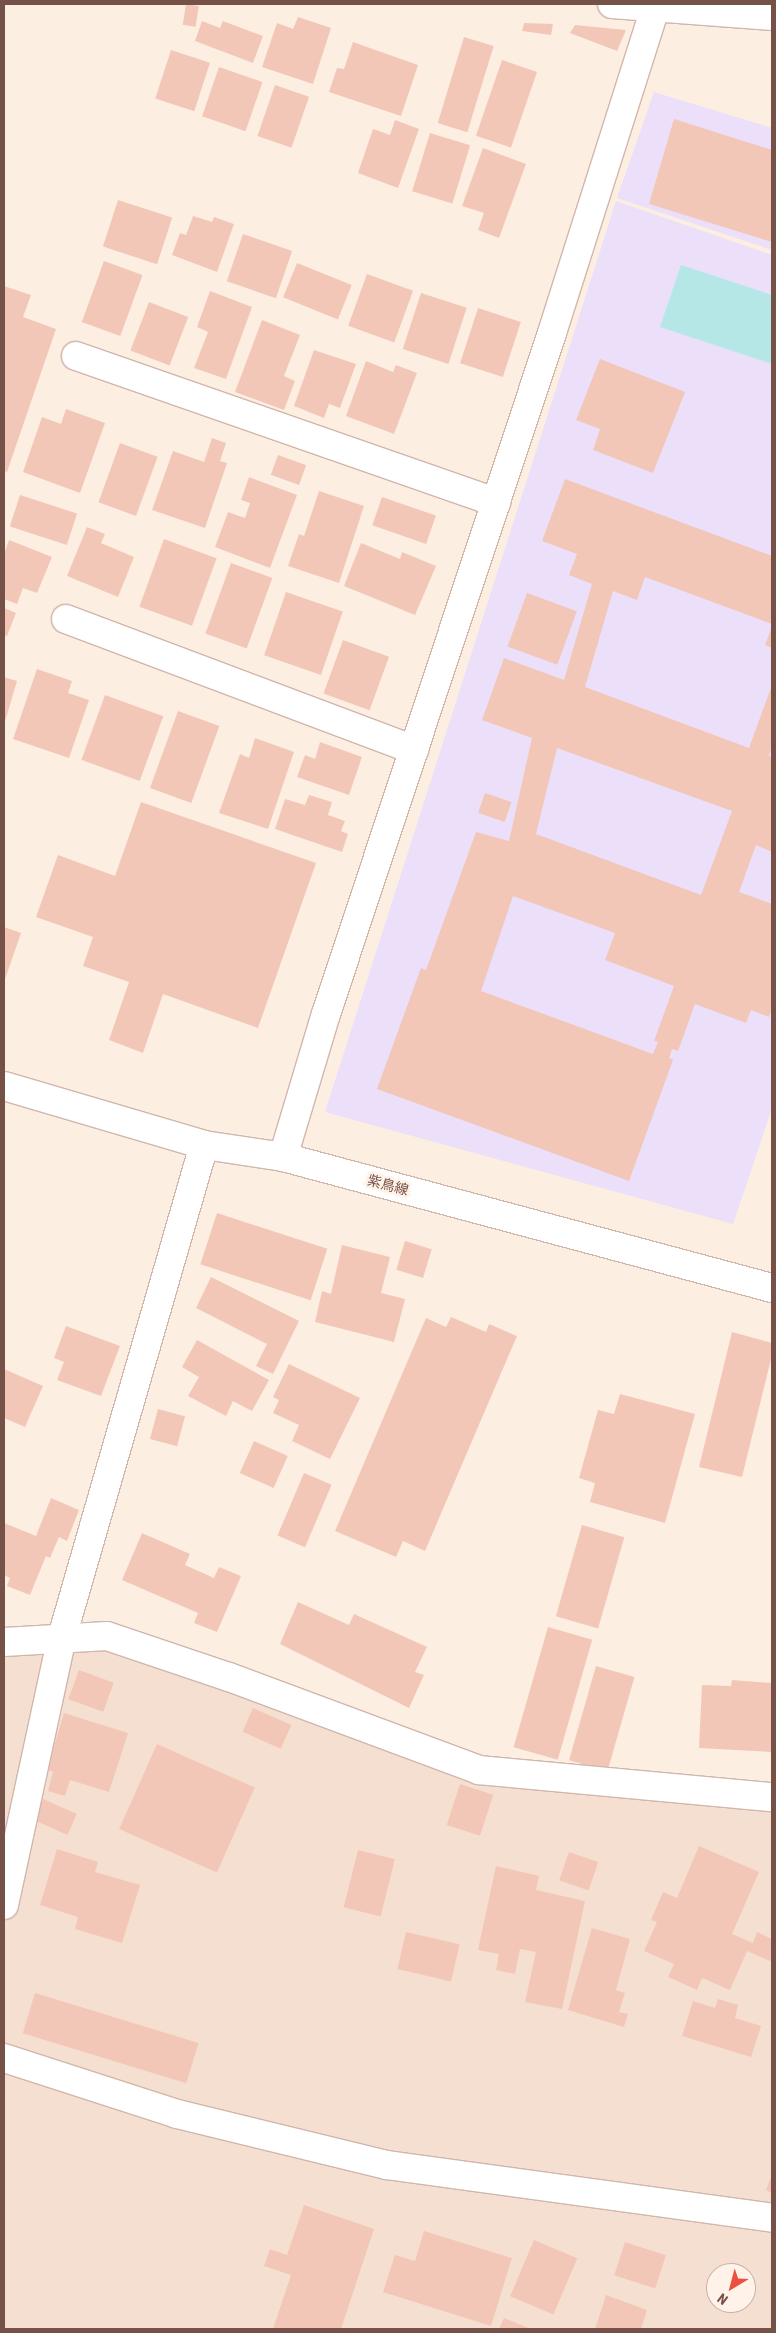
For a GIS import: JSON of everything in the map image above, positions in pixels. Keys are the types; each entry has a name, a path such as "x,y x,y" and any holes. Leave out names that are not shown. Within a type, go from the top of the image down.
{"street":[{"path":"612,4 772,16"},
{"path":"283,1157 326,1014 496,502 656,6"},
{"path":"76,356 496,502"},
{"path":"66,619 414,750"},
{"name":"紫鳥線","path":"4,1086 204,1144 283,1157 772,1288"},
{"path":"4,1905 62,1637 204,1144"},
{"path":"4,1642 62,1637 107,1636 229,1677 479,1770 772,1797"},
{"path":"4,2058 177,2114 387,2165 772,2218"}],"shaded area":[{"path":"654,92 772,128 772,250 617,198"},
{"path":"616,201 772,255 772,1108 733,1224 325,1112"},
{"path":"109,1650 324,1723 483,1784 772,1810 772,2329 4,2329 4,1653"}],"water":[{"path":"681,265 772,295 772,364 660,327"}],"building":[{"path":"186,4 199,6 196,27 183,25"},
{"path":"298,17 331,28 313,84 262,67 277,23 293,29"},
{"path":"202,21 220,28 223,21 263,36 253,63 195,41"},
{"path":"524,23 553,24 551,35 522,31"},
{"path":"575,25 626,30 617,51 570,33"},
{"path":"464,37 494,46 467,132 438,123"},
{"path":"353,42 418,65 401,116 329,92 337,68 344,69"},
{"path":"171,50 210,63 194,111 155,99"},
{"path":"502,60 537,72 511,148 476,136"},
{"path":"219,67 262,82 246,131 202,116"},
{"path":"275,85 309,97 291,148 257,136"},
{"path":"674,119 772,150 772,242 649,204"},
{"path":"395,120 419,129 398,188 358,173 373,129 390,135"},
{"path":"430,133 470,145 452,204 412,191"},
{"path":"483,148 526,164 499,238 478,230 484,213 462,206"},
{"path":"118,200 172,218 157,264 103,247"},
{"path":"193,216 212,222 214,217 234,224 217,272 172,255 180,233 186,235"},
{"path":"243,234 292,251 276,298 227,281"},
{"path":"104,261 143,275 120,336 82,322"},
{"path":"297,263 352,285 338,319 283,297"},
{"path":"367,274 413,291 394,342 348,326"},
{"path":"4,286 31,295 23,317 56,329 7,472 4,471"},
{"path":"210,291 252,307 226,379 194,368 208,332 197,327"},
{"path":"421,293 467,308 448,364 403,349"},
{"path":"149,302 188,317 170,366 130,351"},
{"path":"478,308 521,322 503,377 460,363"},
{"path":"262,320 300,335 284,376 295,381 284,410 235,392"},
{"path":"314,350 356,364 340,408 329,404 324,418 294,406"},
{"path":"600,359 685,392 653,473 593,450 600,429 576,420"},
{"path":"366,361 393,372 396,365 417,373 394,434 346,416"},
{"path":"66,409 105,423 80,493 23,472 42,417 61,424"},
{"path":"212,438 226,443 220,461 227,463 205,528 152,510 173,451 204,462"},
{"path":"120,443 158,457 136,516 98,502"},
{"path":"278,455 306,465 299,485 271,475"},
{"path":"249,477 297,495 270,568 215,547 228,512 245,518 250,503 241,500"},
{"path":"565,479 772,556 772,624 645,577 637,600 613,591 585,687 749,748 772,685 772,746 769,756 772,757 772,852 756,845 739,892 772,904 772,1009 769,1017 751,1010 746,1023 695,1004 678,1051 672,1049 669,1058 673,1060 629,1181 377,1089 421,968 426,970 476,832 509,841 532,738 482,720 504,658 564,680 592,584 569,575 577,554 542,541","holes":["557,748 732,811 701,895 536,834","513,896 615,933 605,960 674,986 654,1041 658,1042 653,1054 481,991"]},
{"path":"319,491 364,506 339,583 288,566 299,534 304,536"},
{"path":"20,495 77,514 67,545 10,526"},
{"path":"382,497 436,516 426,544 372,525"},
{"path":"87,527 105,534 101,543 134,557 118,597 67,576"},
{"path":"164,539 217,558 192,626 139,607"},
{"path":"9,540 52,557 37,593 23,588 17,604 4,599 4,554"},
{"path":"361,543 400,559 402,552 436,566 415,615 344,586"},
{"path":"231,563 272,578 247,649 205,633"},
{"path":"286,592 343,612 321,675 264,655"},
{"path":"527,593 577,611 557,665 508,647"},
{"path":"4,608 16,613 7,636 4,635"},
{"path":"772,627 772,648 765,645"},
{"path":"343,640 389,657 370,710 324,694"},
{"path":"37,669 72,681 68,693 89,700 69,758 13,739"},
{"path":"4,677 17,681 4,725"},
{"path":"105,695 163,716 140,781 81,760"},
{"path":"178,711 219,726 191,803 150,788"},
{"path":"255,738 294,752 268,829 219,813 240,754 249,758"},
{"path":"320,742 362,757 349,795 297,777 305,755 315,759"},
{"path":"485,793 511,802 505,822 478,813"},
{"path":"309,795 332,802 328,815 345,821 341,831 348,834 342,852 275,829 285,799 305,805"},
{"path":"141,802 316,863 258,1028 163,994 143,1053 109,1040 129,982 83,966 93,937 36,917 58,855 115,876"},
{"path":"4,927 21,933 4,982"},
{"path":"217,1213 327,1249 311,1300 200,1264"},
{"path":"405,1241 432,1249 423,1278 396,1270"},
{"path":"342,1245 390,1257 381,1293 405,1299 394,1342 315,1322 322,1291 331,1294"},
{"path":"211,1277 299,1321 273,1374 256,1366 267,1344 196,1308"},
{"path":"451,1317 486,1332 489,1324 517,1336 425,1551 403,1541 396,1557 335,1531 426,1318 446,1327"},
{"path":"66,1326 120,1346 101,1396 57,1380 64,1362 54,1358"},
{"path":"732,1332 772,1343 772,1355 742,1477 699,1467"},
{"path":"197,1340 269,1380 252,1411 233,1401 226,1416 188,1396 199,1377 182,1367"},
{"path":"289,1364 360,1398 330,1459 292,1441 299,1425 273,1413 279,1400 273,1397"},
{"path":"4,1369 43,1386 25,1427 4,1418"},
{"path":"620,1394 695,1414 665,1523 590,1502 595,1483 579,1478 598,1410 614,1414"},
{"path":"158,1409 185,1416 177,1446 150,1439"},
{"path":"254,1441 288,1456 274,1488 240,1473"},
{"path":"304,1473 332,1485 305,1547 277,1536"},
{"path":"51,1498 79,1510 67,1541 59,1537 50,1558 46,1556 30,1595 7,1586 10,1578 4,1575 4,1523 36,1536"},
{"path":"582,1525 624,1537 598,1628 556,1616"},
{"path":"142,1533 190,1554 185,1565 214,1578 219,1567 241,1576 217,1632 194,1623 198,1613 122,1580"},
{"path":"298,1602 349,1625 354,1614 427,1647 415,1672 424,1675 409,1708 280,1644"},
{"path":"548,1627 592,1640 558,1760 514,1747"},
{"path":"596,1666 634,1677 607,1771 569,1760"},
{"path":"79,1670 114,1683 103,1712 68,1699"},
{"path":"732,1680 772,1683 772,1752 699,1748 702,1685 731,1686"},
{"path":"253,1708 291,1725 281,1749 242,1732"},
{"path":"64,1713 128,1733 109,1792 70,1780 65,1796 48,1791 53,1772 47,1769"},
{"path":"157,1744 255,1788 217,1872 119,1829"},
{"path":"460,1784 493,1795 480,1836 447,1825"},
{"path":"43,1799 77,1814 67,1835 34,1820"},
{"path":"699,1846 759,1872 732,1934 753,1943 757,1932 772,1939 772,1962 747,1951 730,1990 702,1978 697,1990 668,1977 674,1964 644,1951 657,1922 651,1920 663,1892 677,1898"},
{"path":"57,1849 98,1862 95,1872 140,1885 122,1943 75,1929 78,1917 40,1905"},
{"path":"358,1850 395,1859 381,1916 344,1907"},
{"path":"569,1852 598,1862 589,1890 559,1880"},
{"path":"496,1866 539,1876 536,1890 585,1901 562,2009 525,2002 536,1952 520,1949 515,1974 496,1970 499,1954 478,1950"},
{"path":"592,1928 630,1939 616,1990 625,1993 619,2012 628,2014 624,2027 568,2010"},
{"path":"406,1932 460,1944 451,1981 397,1969"},
{"path":"35,1993 199,2043 186,2083 23,2033"},
{"path":"718,1999 738,2005 735,2018 761,2026 751,2057 682,2036 693,2001 715,2008"},
{"path":"772,2174 772,2193 766,2190"},
{"path":"304,2205 374,2229 341,2329 273,2329 291,2275 264,2266 270,2249 287,2255"},
{"path":"424,2231 512,2258 491,2326 383,2292 395,2255 415,2261"},
{"path":"534,2240 577,2258 553,2315 510,2296"},
{"path":"625,2242 666,2255 655,2289 614,2275"},
{"path":"606,2295 647,2310 641,2329 595,2329"},
{"path":"504,2318 531,2329 499,2329"}]}
